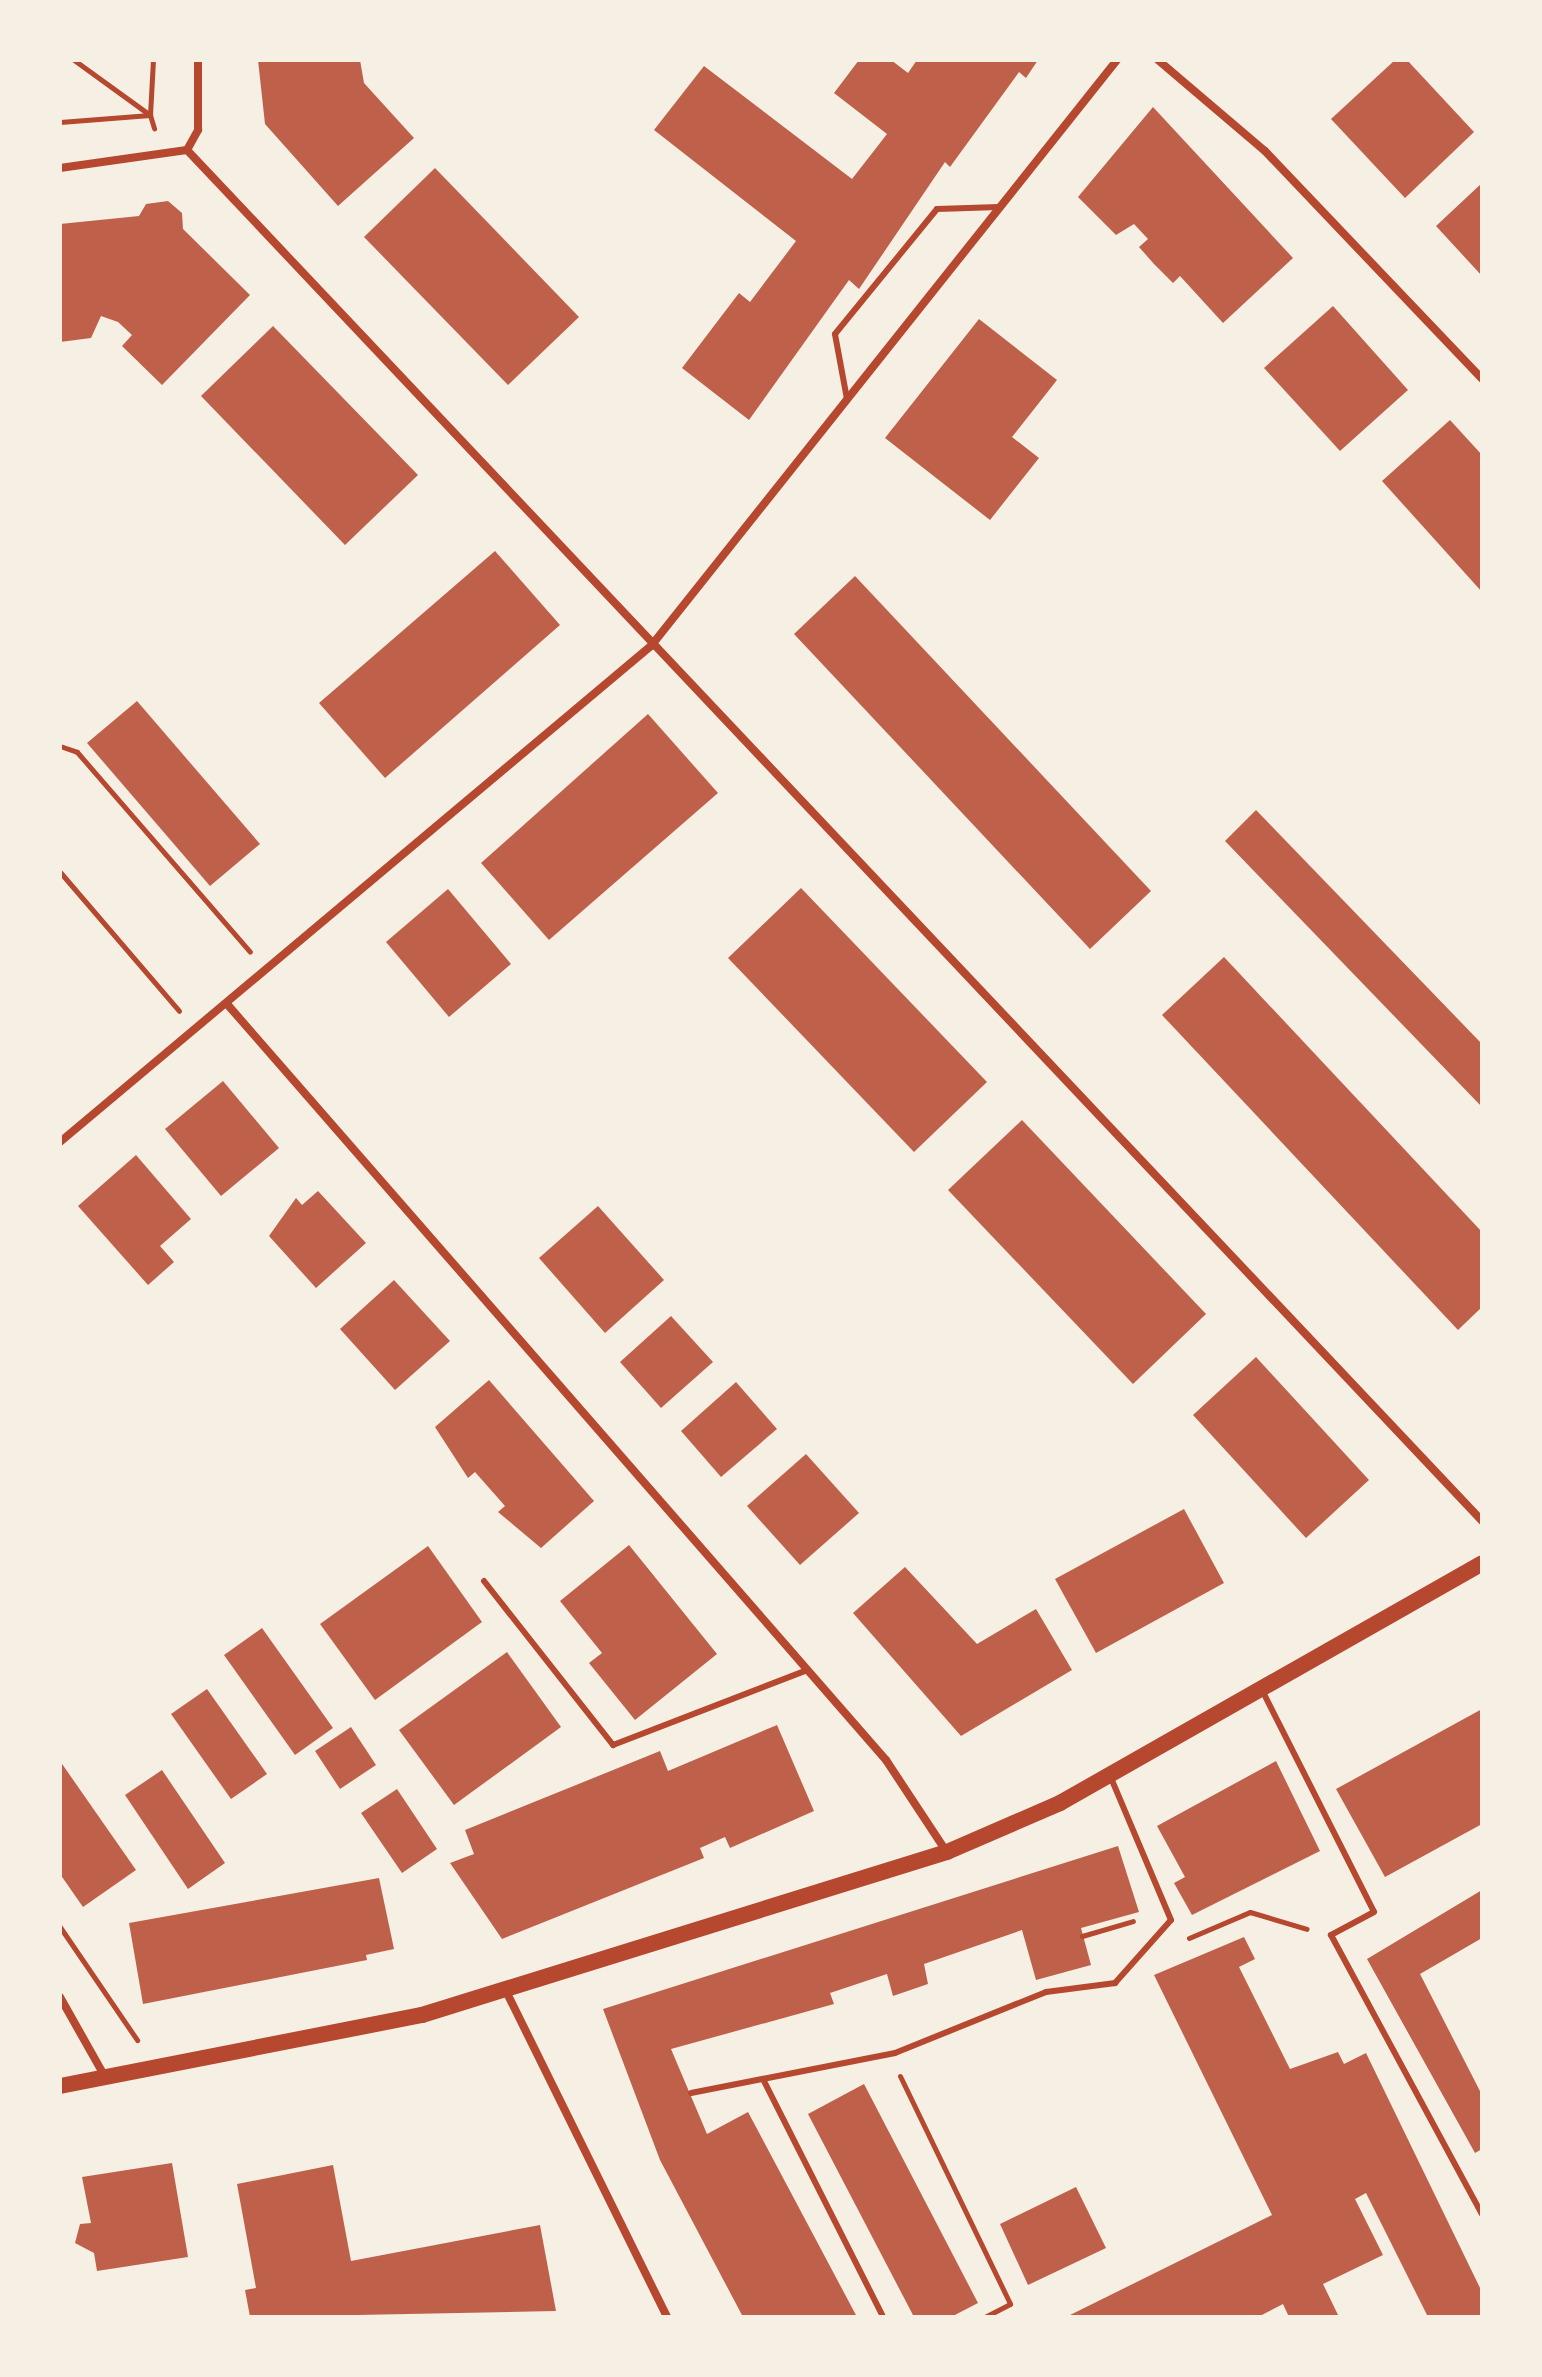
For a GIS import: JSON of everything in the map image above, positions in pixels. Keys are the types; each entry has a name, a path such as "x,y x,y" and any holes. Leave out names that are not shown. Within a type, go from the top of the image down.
{"main road":[{"path":"60,2086 158,2070 407,2019 947,1852 1109,1775 1482,1563"}],"street":[{"path":"60,168 166,158 187,150 198,130 198,60"},
{"path":"60,1142 651,646 1117,60"},
{"path":"1158,60 1265,151 1482,379"},
{"path":"187,150 651,646 1052,1058 1482,1521"},
{"path":"227,1004 886,1760 947,1852"},
{"path":"504,1989 667,2317"},
{"path":"60,1997 107,2079"}],"lane":[{"path":"847,399 835,334 937,209 999,207"},
{"path":"484,1581 613,1745 807,1670"},
{"path":"1261,1688 1374,1912 1331,1935 1482,2214"},
{"path":"691,2093 889,2054 1046,1992 1115,1983 1152,1948 1171,1920 1109,1775"},
{"path":"763,2079 883,2317"}],"path":[{"path":"74,60 150,115"},
{"path":"153,60 150,115 166,158"},
{"path":"60,122 150,115"},
{"path":"60,746 77,752 265,969"},
{"path":"60,872 194,1030"},
{"path":"1152,1948 1250,1912 1331,1935"},
{"path":"1082,1936 1133,1921"},
{"path":"60,1927 158,2070"},
{"path":"889,2054 1010,2304 984,2317"},
{"path":"997,2310 1001,2317"}],"building":[{"path":"258,60 360,60 364,83 414,138 338,206 265,124"},
{"path":"859,60 891,60 908,73 917,60 1038,60 1026,78 1019,72 950,167 945,162 859,289 849,280 749,420 682,368 739,293 750,302 796,241 654,130 704,66 852,179 887,134 834,93"},
{"path":"1395,60 1407,60 1474,132 1405,198 1331,119"},
{"path":"1153,107 1293,258 1223,323 1180,276 1173,283 1154,264 1139,247 1148,239 1134,224 1116,235 1078,197"},
{"path":"435,168 579,317 508,385 364,237"},
{"path":"1482,183 1482,276 1436,226"},
{"path":"168,201 182,213 183,229 250,295 162,385 122,346 132,335 118,322 101,316 91,338 60,342 60,224 139,216 146,204"},
{"path":"1333,306 1408,390 1340,451 1264,368"},
{"path":"979,319 1057,380 1012,437 1039,458 990,520 885,438"},
{"path":"273,326 418,475 345,545 201,396"},
{"path":"1450,420 1482,455 1482,592 1382,481"},
{"path":"495,551 560,625 385,778 319,703"},
{"path":"855,576 1151,891 1090,949 794,634"},
{"path":"137,701 260,844 210,886 87,743"},
{"path":"648,714 718,793 549,940 481,863"},
{"path":"1256,810 1482,1044 1482,1107 1225,841"},
{"path":"801,888 987,1082 914,1152 728,958"},
{"path":"448,889 511,964 449,1017 386,942"},
{"path":"1224,957 1482,1232 1482,1307 1458,1330 1162,1015"},
{"path":"223,1081 279,1148 221,1196 165,1129"},
{"path":"1022,1120 1206,1314 1133,1384 948,1190"},
{"path":"136,1155 191,1219 160,1246 174,1262 148,1285 78,1206"},
{"path":"318,1191 366,1243 316,1288 269,1236 296,1198 302,1205"},
{"path":"598,1206 664,1280 605,1333 539,1258"},
{"path":"394,1280 450,1341 395,1390 340,1329"},
{"path":"671,1316 713,1362 661,1408 620,1362"},
{"path":"1256,1357 1369,1480 1306,1538 1193,1415"},
{"path":"489,1380 594,1501 541,1548 498,1512 505,1506 475,1472 468,1478 435,1427"},
{"path":"736,1382 777,1429 721,1477 681,1431"},
{"path":"806,1454 859,1513 800,1565 747,1506"},
{"path":"1184,1509 1224,1583 1096,1653 1055,1579"},
{"path":"629,1545 717,1654 635,1720 589,1663 602,1653 560,1601"},
{"path":"428,1546 482,1622 375,1700 320,1624"},
{"path":"905,1567 977,1644 1036,1609 1072,1670 961,1736 853,1613"},
{"path":"262,1628 333,1728 295,1755 224,1655"},
{"path":"507,1652 561,1727 454,1805 399,1730"},
{"path":"207,1689 267,1774 231,1799 171,1714"},
{"path":"1482,1709 1482,1824 1385,1877 1336,1789"},
{"path":"777,1725 814,1811 730,1848 725,1837 700,1848 704,1858 502,1939 450,1863 474,1854 465,1830 660,1751 668,1771"},
{"path":"351,1727 376,1765 340,1789 315,1751"},
{"path":"60,1761 136,1870 83,1907 60,1874"},
{"path":"1276,1761 1320,1851 1192,1915 1174,1883 1185,1877 1157,1826"},
{"path":"162,1770 225,1863 188,1889 125,1795"},
{"path":"397,1789 437,1849 402,1873 361,1813"},
{"path":"1118,1846 1139,1912 1081,1928 1091,1965 1036,1980 1022,1930 924,1964 928,1984 893,1996 887,1974 830,1993 834,2004 671,2049 707,2134 748,2112 857,2317 743,2317 660,2160 603,2009"},
{"path":"379,1878 394,1949 366,1955 367,1960 143,2004 129,1923"},
{"path":"1482,1890 1482,1938 1420,1974 1482,2095 1482,2149 1475,2153 1367,1959"},
{"path":"1244,1937 1255,1959 1239,1967 1290,2069 1338,2052 1344,2064 1366,2053 1482,2292 1482,2317 1428,2317 1366,2193 1355,2199 1383,2255 1323,2284 1339,2317 1289,2317 1283,2304 1258,2317 1066,2317 1272,2215 1154,1975"},
{"path":"864,2084 978,2303 951,2317 914,2317 808,2114"},
{"path":"172,2163 188,2257 97,2271 94,2253 75,2243 80,2224 91,2223 82,2177"},
{"path":"333,2165 351,2261 540,2225 556,2311 250,2317 245,2290 256,2288 237,2184"},
{"path":"1076,2187 1106,2248 1028,2285 1000,2224"}]}
